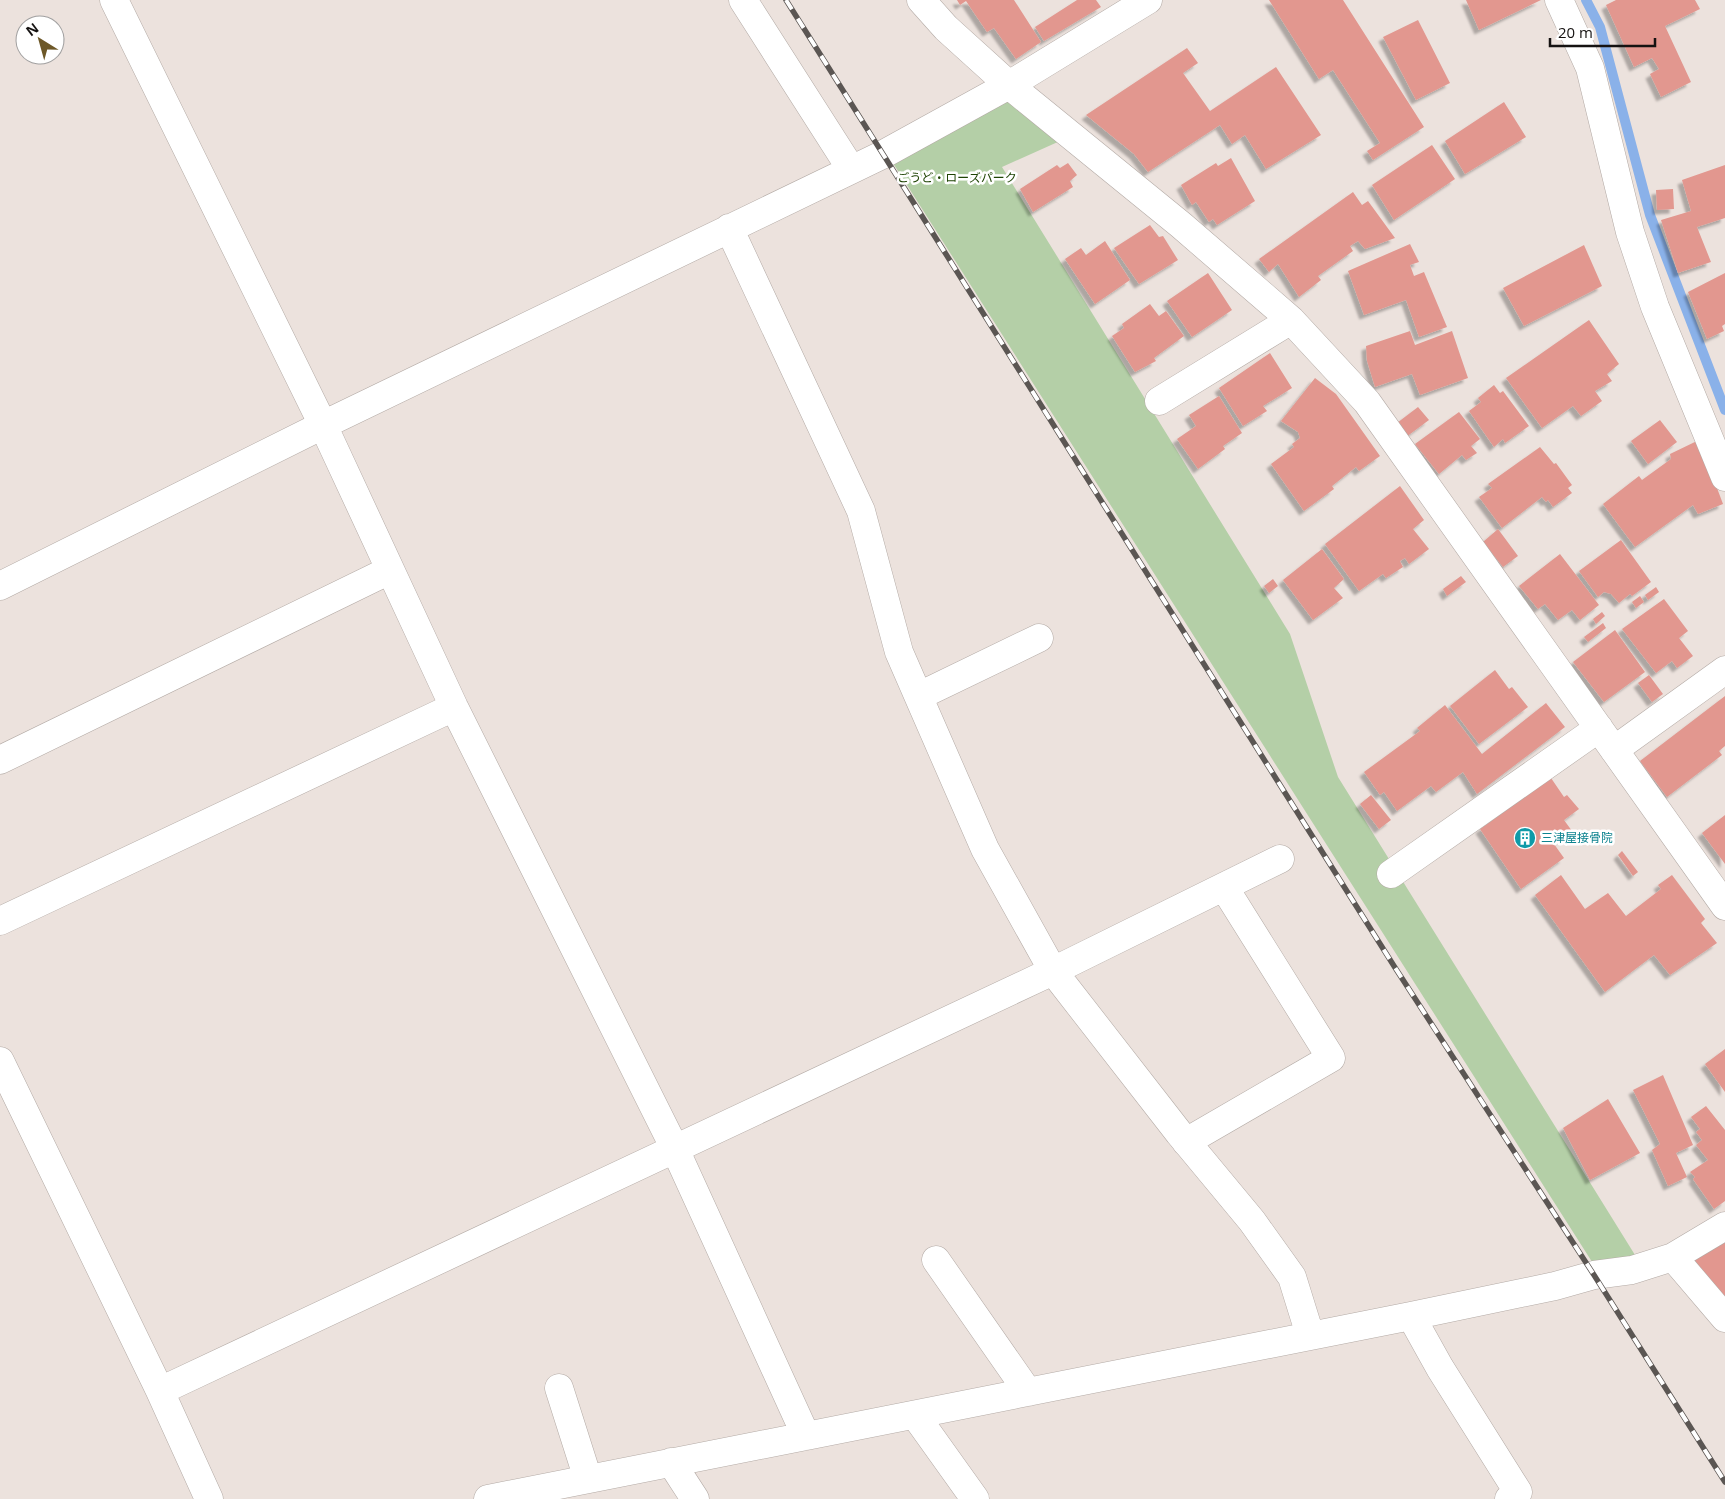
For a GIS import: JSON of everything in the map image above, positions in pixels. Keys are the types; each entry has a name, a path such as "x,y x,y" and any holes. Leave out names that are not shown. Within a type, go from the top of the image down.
{"street":[{"path":"114,0 323,425 454,707 675,1149 806,1436"},
{"path":"743,0 851,169"},
{"path":"921,0 946,28 1009,84 1181,225 1291,320 1367,402 1725,906"},
{"path":"0,586 323,425 882,155 1009,84 1148,0"},
{"path":"1560,0 1590,68 1630,232 1655,307 1725,477"},
{"path":"729,228 861,512 900,652 985,849 1053,971 1186,1142 1252,1221 1292,1277 1310,1335"},
{"path":"1159,401 1291,320"},
{"path":"0,760 390,570"},
{"path":"919,696 1039,638"},
{"path":"1391,874 1606,739 1725,670"},
{"path":"0,921 454,707"},
{"path":"160,1391 1053,971 1280,859"},
{"path":"1186,1142 1332,1058 1224,887"},
{"path":"0,1060 160,1391 209,1499"},
{"path":"488,1499 1411,1316 1555,1286 1594,1275 1632,1270 1673,1257 1725,1226"},
{"path":"1673,1257 1725,1318"},
{"path":"936,1260 1028,1392"},
{"path":"1411,1316 1440,1368 1518,1492 1509,1499"},
{"path":"559,1388 588,1479"},
{"path":"915,1415 975,1499"},
{"path":"671,1462 695,1499"}],"green space":[{"name":"ごうど・ローズパーク","path":"1013,95 1060,141 1002,167 1290,634 1338,777 1635,1255 1594,1265 891,160"}],"building":[{"path":"957,0 1014,0 1041,42 1016,59 994,28 987,32 966,1 960,5"},
{"path":"1077,0 1096,0 1101,7 1044,41 1035,27"},
{"path":"1269,0 1343,0 1424,127 1373,160 1367,151 1380,143 1333,70 1319,79"},
{"path":"1466,0 1541,0 1479,30"},
{"path":"1616,0 1695,0 1700,9 1665,26 1691,82 1661,97 1650,74 1659,69 1652,58 1634,67 1606,5"},
{"path":"1418,20 1450,83 1416,100 1383,37"},
{"path":"1187,48 1198,63 1183,73 1210,111 1276,67 1321,135 1266,169 1245,135 1232,144 1220,125 1148,172 1134,154 1086,115"},
{"path":"1504,102 1526,137 1465,174 1445,141"},
{"path":"1432,145 1455,179 1394,220 1372,185"},
{"path":"1231,158 1255,201 1217,225 1213,219 1209,222 1196,202 1192,205 1181,185 1216,163 1218,166"},
{"path":"1068,163 1077,175 1070,181 1073,187 1033,212 1020,189 1057,165 1060,168"},
{"path":"1725,165 1725,218 1697,227 1711,262 1678,273 1661,220 1691,211 1682,180"},
{"path":"1673,189 1674,209 1657,210 1656,190"},
{"path":"1353,192 1362,205 1368,201 1395,238 1365,249 1358,241 1350,246 1353,251 1318,276 1321,280 1299,297 1278,264 1269,272 1259,259"},
{"path":"1150,225 1159,237 1163,236 1178,260 1139,284 1114,248"},
{"path":"1105,241 1130,280 1095,304 1065,259 1081,248 1086,255"},
{"path":"1410,244 1419,262 1410,265 1414,276 1424,272 1447,327 1419,337 1406,300 1364,315 1348,271"},
{"path":"1584,245 1602,286 1524,326 1503,288"},
{"path":"1208,273 1232,310 1192,337 1167,301"},
{"path":"1725,273 1725,324 1722,326 1724,331 1707,339 1688,292"},
{"path":"1150,304 1159,316 1166,311 1184,336 1154,358 1156,361 1135,372 1112,336 1124,328 1122,324"},
{"path":"1589,320 1619,364 1607,374 1612,381 1595,391 1602,401 1581,416 1573,406 1542,428 1506,378"},
{"path":"1410,331 1415,345 1452,331 1468,378 1420,395 1412,374 1375,387 1367,361 1366,346"},
{"path":"1270,353 1292,388 1263,406 1267,411 1243,426 1219,388"},
{"path":"1315,378 1336,394 1380,456 1359,471 1356,467 1332,486 1334,489 1304,511 1271,464 1294,447 1292,444 1300,438 1298,432 1281,421"},
{"path":"1494,385 1500,393 1503,391 1529,426 1505,443 1503,439 1494,447 1469,411 1481,402 1478,398"},
{"path":"1219,396 1242,433 1223,446 1225,449 1198,469 1177,439 1196,426 1189,415"},
{"path":"1418,407 1429,420 1406,437 1397,423"},
{"path":"1459,412 1480,439 1471,446 1477,453 1466,460 1462,455 1439,474 1415,444"},
{"path":"1660,420 1677,442 1648,464 1631,441"},
{"path":"1699,440 1723,504 1698,514 1693,505 1635,547 1603,504 1639,476 1642,480 1671,459 1670,454"},
{"path":"1540,447 1554,464 1556,463 1572,485 1568,488 1572,493 1553,507 1548,500 1546,502 1542,497 1502,528 1479,497 1492,488 1488,484"},
{"path":"1400,486 1424,520 1413,529 1429,549 1409,564 1405,558 1400,561 1403,567 1386,578 1383,574 1359,591 1325,544"},
{"path":"1498,529 1518,556 1503,567 1483,542"},
{"path":"1621,540 1651,582 1619,603 1611,594 1604,592 1598,597 1579,571"},
{"path":"1322,549 1344,579 1334,588 1343,598 1313,620 1283,580"},
{"path":"1560,554 1599,605 1580,620 1572,610 1558,620 1545,604 1538,609 1519,586"},
{"path":"1461,576 1466,582 1447,596 1443,589"},
{"path":"1273,579 1278,586 1269,593 1264,586"},
{"path":"1656,587 1659,592 1648,600 1645,595"},
{"path":"1640,596 1644,602 1636,608 1632,602"},
{"path":"1664,599 1688,631 1679,638 1693,656 1677,668 1672,661 1656,673 1622,629"},
{"path":"1602,612 1605,616 1596,624 1593,619"},
{"path":"1603,623 1606,628 1588,642 1584,637"},
{"path":"1615,630 1645,672 1604,702 1573,662"},
{"path":"1495,670 1509,689 1512,687 1528,707 1479,744 1450,706"},
{"path":"1649,675 1663,694 1652,702 1638,683"},
{"path":"1725,696 1725,746 1719,751 1722,755 1667,797 1640,761"},
{"path":"1546,703 1565,727 1477,794 1463,772 1436,792 1431,786 1397,811 1384,792 1380,795 1364,772 1420,731 1417,728 1445,705 1482,754"},
{"name":"三津屋接骨院","path":"1551,778 1564,797 1567,795 1579,809 1564,820 1572,831 1554,844 1564,858 1521,889 1480,829"},
{"path":"1371,795 1391,820 1379,829 1360,804"},
{"path":"1725,815 1725,864 1702,833"},
{"path":"1622,851 1638,872 1633,876 1618,855"},
{"path":"1561,875 1585,909 1608,893 1626,916 1661,889 1658,885 1672,875 1705,919 1701,923 1717,943 1670,975 1654,955 1605,992 1535,895"},
{"path":"1725,1049 1725,1092 1705,1064"},
{"path":"1663,1075 1693,1145 1676,1153 1687,1177 1668,1186 1652,1150 1660,1144 1633,1090"},
{"path":"1608,1099 1640,1153 1590,1180 1563,1128"},
{"path":"1706,1106 1725,1130 1725,1201 1714,1209 1690,1172 1708,1160 1696,1145 1702,1140 1696,1132 1700,1129 1691,1117"},
{"path":"1725,1237 1725,1297 1694,1260"}],"waterway":[{"path":"1586,0 1600,27 1650,215 1725,410"}],"railway":[{"path":"786,0 1394,966 1594,1275 1725,1482"}],"place":[{"name":"三津屋接骨院","path":"1525,838"}]}
